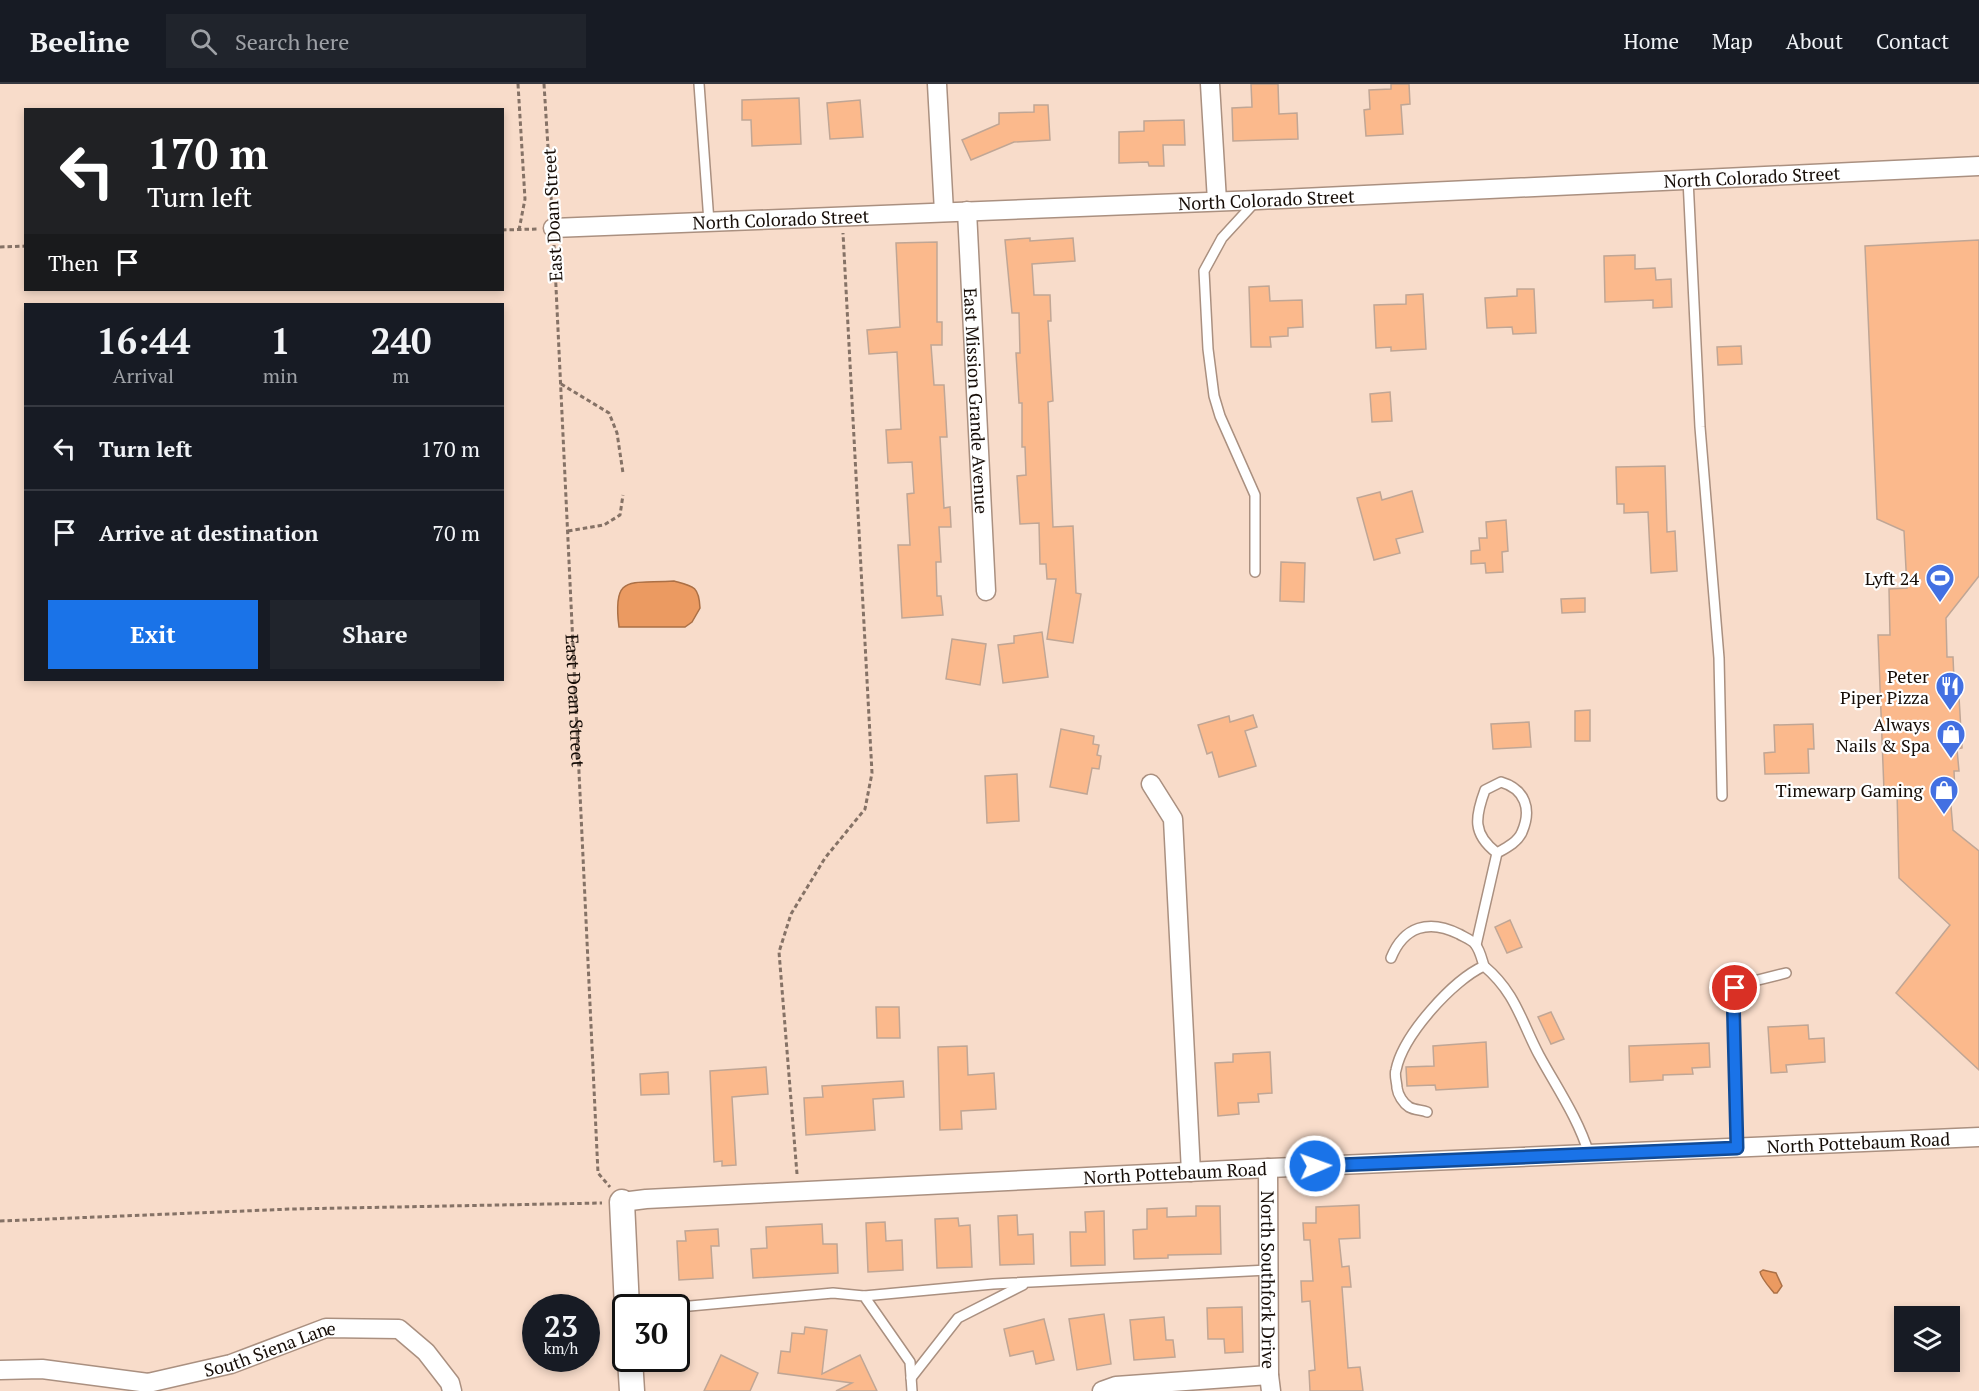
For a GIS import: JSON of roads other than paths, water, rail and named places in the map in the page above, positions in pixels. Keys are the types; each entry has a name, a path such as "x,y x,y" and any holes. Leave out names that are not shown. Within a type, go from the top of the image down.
{"street":[{"path":"937,84 944,212"},
{"path":"1210,84 1217,201"},
{"name":"North Colorado Street","path":"553,228 1258,200 1979,166"},
{"name":"East Mission Grande Avenue","path":"968,212 986,591"},
{"path":"1151,784 1173,819 1191,1172"},
{"name":"North Pottebaum Road","path":"622,1203 646,1199 1268,1168 1979,1137"},
{"name":"North Southfork Drive","path":"1268,1168 1270,1383"},
{"path":"622,1203 626,1294"},
{"name":"South Siena Lane","path":"0,1370 42,1369 148,1383 231,1364 326,1328 399,1329 426,1352 450,1383 452,1391"},
{"path":"631,1372 632,1391"},
{"path":"1102,1391 1116,1386 1270,1383"}],"lane":[{"path":"699,84 709,222"},
{"path":"1688,179 1700,427 1719,658 1722,796"},
{"path":"1255,572 1255,495 1220,416 1214,396 1208,349 1204,271 1222,238 1258,200"},
{"path":"1497,853 1484,844 1478,826 1479,807 1485,790 1501,782 1514,786 1523,796 1527,813 1522,833 1513,843 1497,853 1476,945 1484,966 1500,979 1521,1013 1538,1052 1578,1124 1589,1154"},
{"path":"1391,958 1396,945 1407,934 1421,927 1434,926 1449,929 1476,945"},
{"path":"1427,1112 1408,1107 1398,1094 1395,1072 1402,1051 1447,992 1471,972 1484,966"},
{"path":"1737,1148 1733,992 1738,985 1786,973"},
{"path":"690,1306 833,1293 864,1296 1027,1283 1268,1270"},
{"path":"911,1378 958,1318 1027,1283"},
{"path":"864,1296 910,1362 912,1391"}],"place":[{"name":"Lyft 24","path":"1940,604"},
{"name":"Peter Piper Pizza","path":"1950,712"},
{"name":"Always Nails & Spa","path":"1951,760"},
{"name":"Timewarp Gaming","path":"1944,816"}]}
